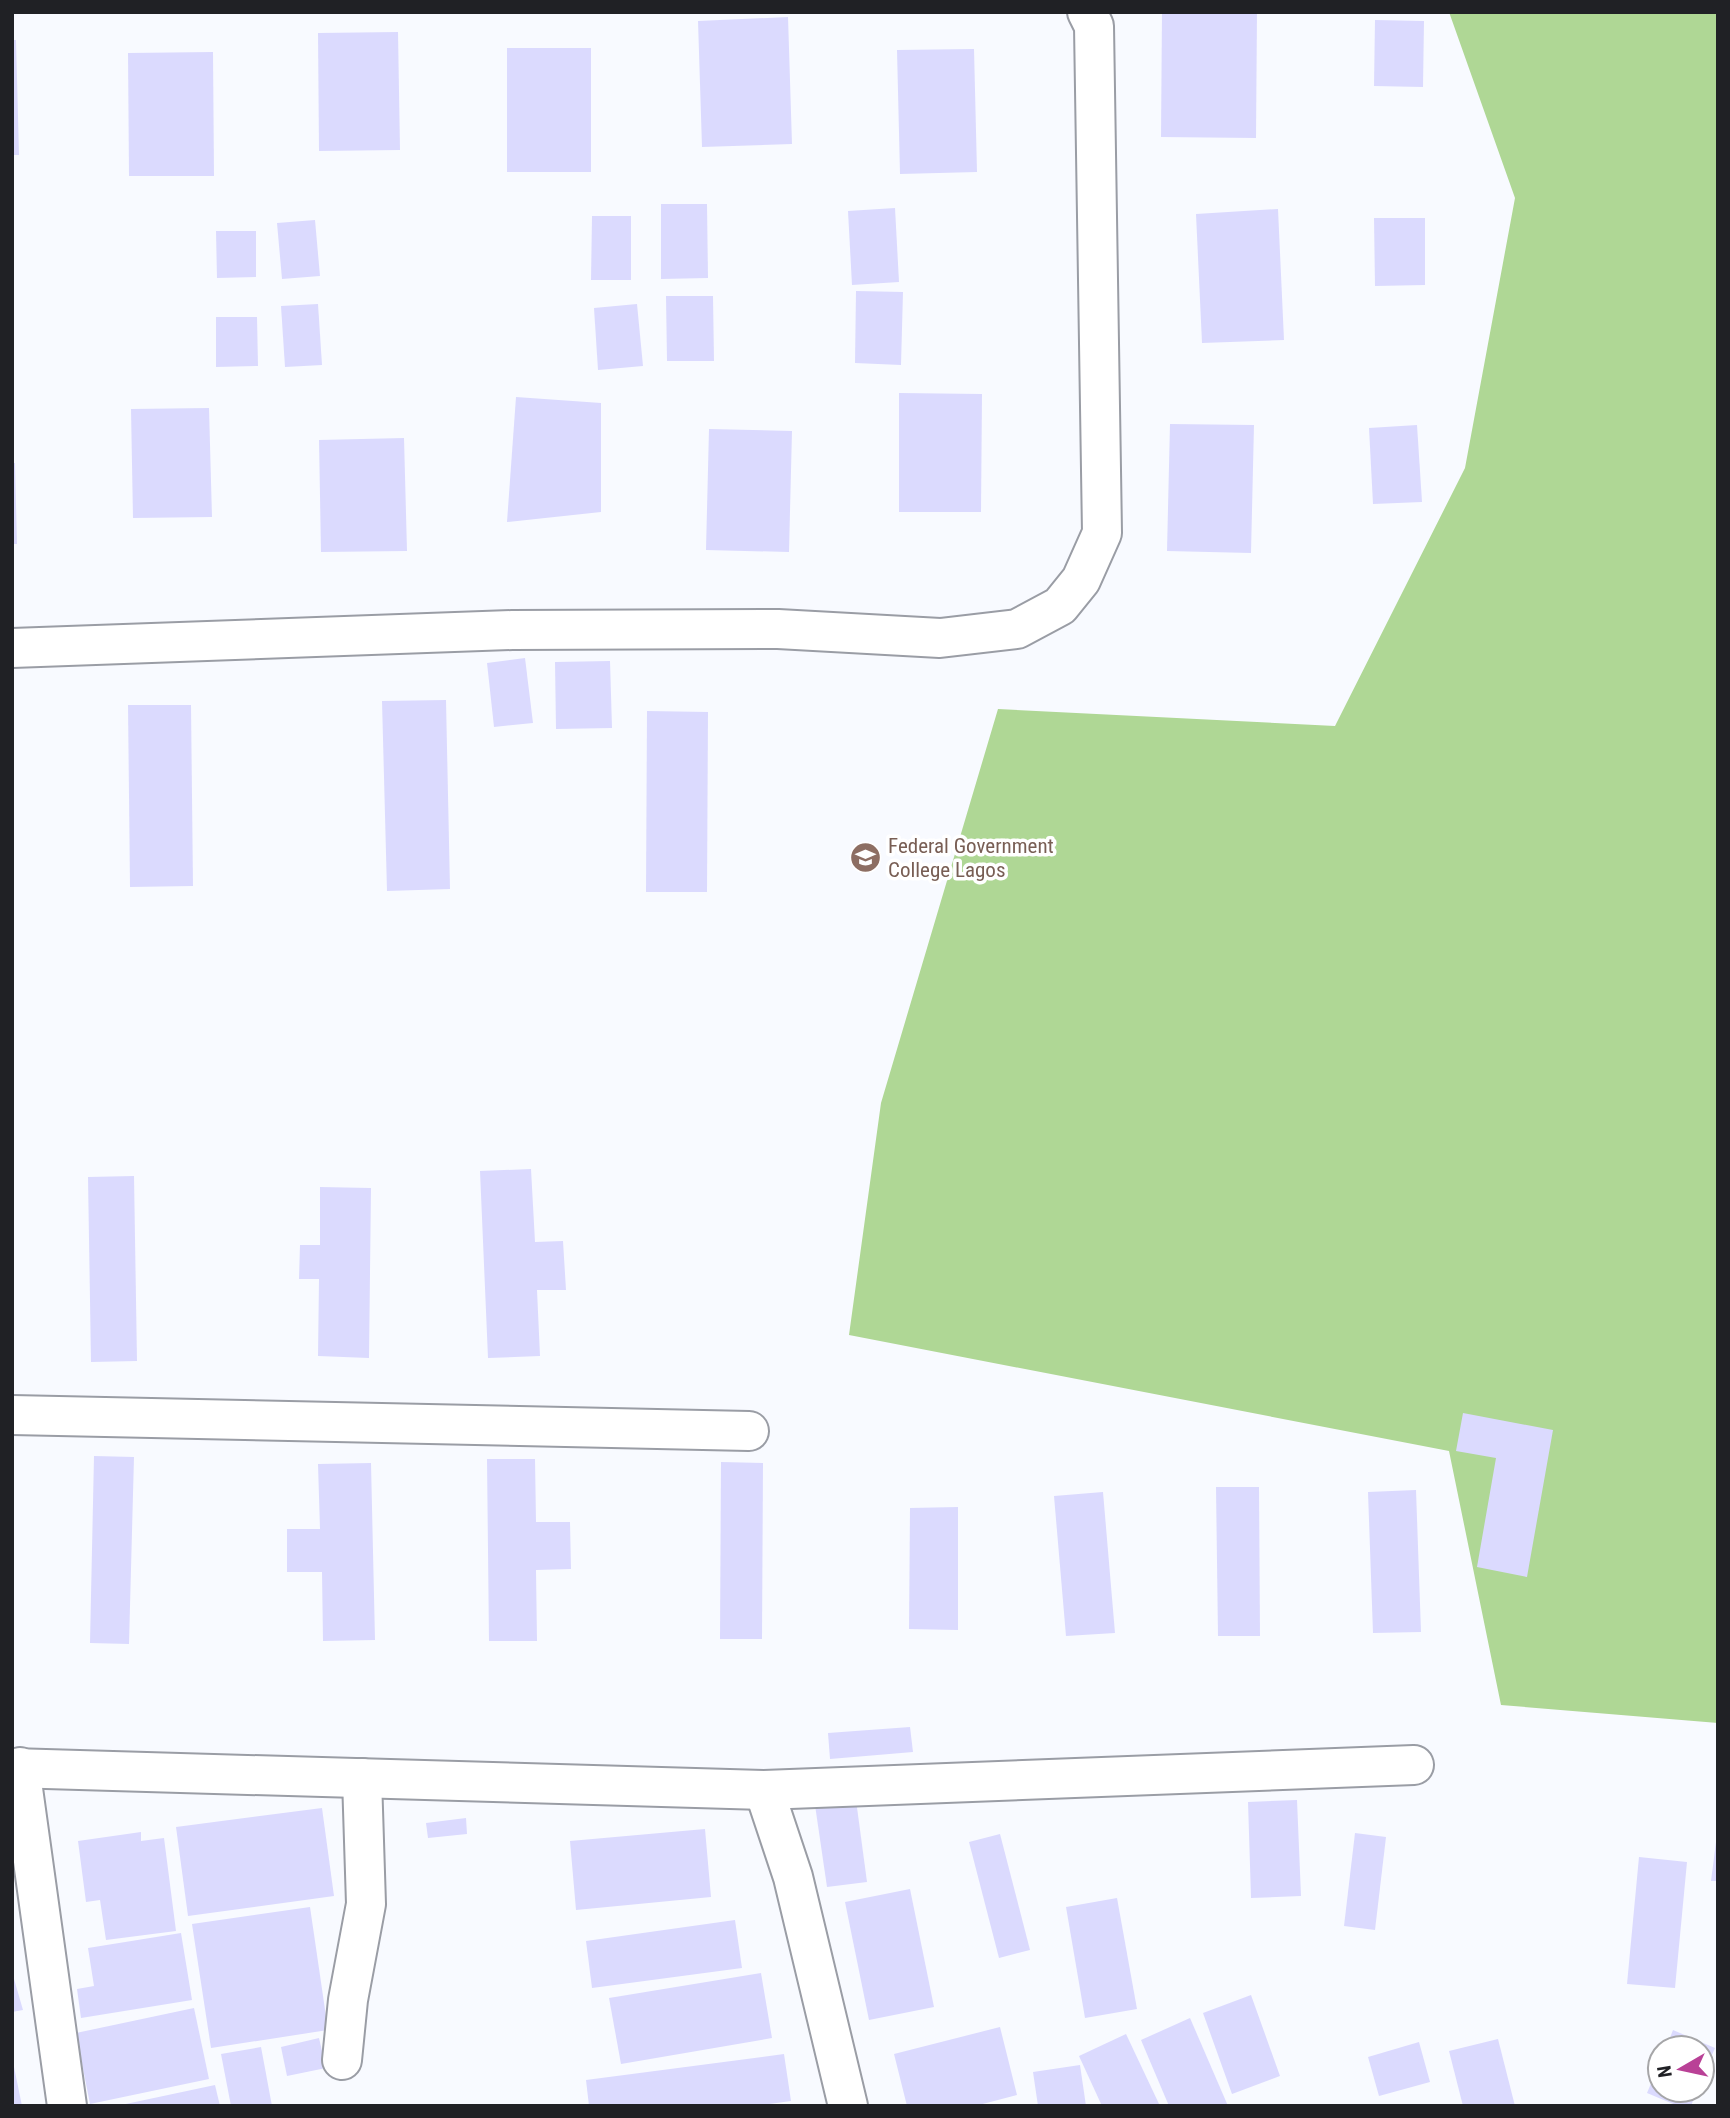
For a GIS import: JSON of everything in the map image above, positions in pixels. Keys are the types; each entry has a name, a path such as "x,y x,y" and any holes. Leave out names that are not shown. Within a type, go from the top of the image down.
{"street":[{"path":"12,648 512,630 778,629 940,638 1017,629 1060,606 1081,580 1102,533 1102,396 1094,26 1087,12"},
{"path":"12,1415 749,1431"},
{"path":"67,2106 16,1768 764,1790 1414,1765"},
{"path":"342,2060 348,2000 366,1904 362,1778"},
{"path":"764,1790 793,1877 848,2106"}],"green space":[{"path":"1449,12 1718,12 1718,1723 1501,1705 1449,1451 849,1335 881,1103 998,709 1335,726 1465,468 1515,198"}],"building":[{"path":"1162,12 1257,12 1256,138 1161,137"},
{"path":"788,17 792,144 702,147 698,21"},
{"path":"1375,20 1424,21 1423,87 1374,86"},
{"path":"398,32 400,150 319,151 318,33"},
{"path":"12,40 16,40 19,155 12,155"},
{"path":"507,48 591,48 591,172 507,172"},
{"path":"974,49 977,172 900,174 897,50"},
{"path":"213,52 214,176 129,176 128,53"},
{"path":"661,204 707,204 708,278 661,279"},
{"path":"895,208 899,282 852,285 848,211"},
{"path":"1278,209 1284,340 1202,343 1196,214"},
{"path":"592,216 631,216 631,280 591,280"},
{"path":"1374,218 1425,218 1425,285 1375,286"},
{"path":"315,220 320,276 282,279 277,223"},
{"path":"216,231 256,231 256,277 217,278"},
{"path":"856,291 903,292 901,365 855,363"},
{"path":"666,296 713,296 714,361 667,361"},
{"path":"318,304 322,365 285,367 281,306"},
{"path":"637,304 643,366 598,370 594,308"},
{"path":"216,317 257,317 258,366 216,367"},
{"path":"899,393 982,394 981,512 899,512"},
{"path":"516,397 601,403 601,512 507,522"},
{"path":"209,408 212,517 133,518 131,409"},
{"path":"1170,424 1254,425 1251,553 1167,551"},
{"path":"1417,425 1422,502 1373,504 1369,428"},
{"path":"709,429 792,431 789,552 706,550"},
{"path":"404,438 407,551 321,552 319,440"},
{"path":"12,463 15,463 17,544 12,544"},
{"path":"525,658 533,723 494,727 487,663"},
{"path":"610,661 612,728 556,729 555,662"},
{"path":"446,700 450,889 387,891 382,701"},
{"path":"128,705 191,705 193,886 130,887"},
{"path":"647,711 708,712 707,892 646,892"},
{"path":"531,1169 535,1242 563,1241 566,1290 537,1290 540,1356 488,1358 480,1171"},
{"path":"134,1176 137,1361 91,1362 88,1177"},
{"path":"320,1187 371,1188 369,1358 318,1356 319,1279 299,1279 300,1245 320,1245"},
{"path":"1463,1413 1553,1430 1527,1577 1477,1567 1496,1458 1456,1451"},
{"path":"94,1456 134,1457 129,1644 90,1643"},
{"path":"487,1459 535,1459 536,1522 570,1522 571,1569 536,1570 537,1641 489,1641"},
{"path":"721,1462 763,1463 762,1639 720,1639"},
{"path":"371,1463 375,1640 323,1641 322,1572 287,1572 287,1529 320,1529 318,1464"},
{"path":"1216,1487 1259,1487 1260,1636 1218,1636"},
{"path":"1416,1490 1421,1632 1373,1633 1368,1492"},
{"path":"1103,1492 1115,1633 1066,1636 1054,1496"},
{"path":"958,1507 958,1630 909,1629 910,1508"},
{"path":"910,1727 913,1752 830,1759 828,1733"},
{"path":"856,1800 867,1882 827,1887 815,1805"},
{"path":"1297,1800 1301,1896 1251,1898 1248,1802"},
{"path":"322,1808 334,1896 188,1916 176,1827"},
{"path":"466,1818 467,1834 428,1838 426,1823"},
{"path":"705,1829 711,1897 576,1910 570,1841"},
{"path":"141,1832 141,1841 164,1838 176,1931 106,1940 100,1900 86,1902 78,1841"},
{"path":"1355,1833 1386,1837 1375,1930 1344,1926"},
{"path":"1000,1834 1030,1950 999,1958 969,1842"},
{"path":"1716,1842 1718,1881 1711,1881"},
{"path":"1639,1857 1687,1862 1675,1988 1627,1984"},
{"path":"910,1889 934,2007 869,2020 845,1902"},
{"path":"1117,1898 1137,2009 1085,2018 1066,1907"},
{"path":"310,1907 328,2030 211,2048 192,1924"},
{"path":"735,1920 742,1968 592,1988 586,1941"},
{"path":"181,1933 192,2000 81,2018 77,1989 94,1986 88,1948"},
{"path":"12,1972 23,2010 12,2012"},
{"path":"761,1973 772,2038 621,2064 609,1998"},
{"path":"1251,1995 1280,2076 1232,2094 1203,2013"},
{"path":"194,2008 209,2079 90,2104 76,2033"},
{"path":"1190,2018 1228,2106 1169,2106 1141,2040"},
{"path":"1000,2027 1017,2095 975,2106 907,2106 894,2054"},
{"path":"1126,2034 1160,2106 1102,2106 1079,2056"},
{"path":"319,2038 326,2068 287,2076 281,2047"},
{"path":"1498,2039 1515,2106 1463,2106 1449,2051"},
{"path":"1419,2042 1430,2082 1379,2096 1368,2057"},
{"path":"261,2047 272,2106 231,2106 221,2054"},
{"path":"784,2054 791,2101 754,2106 589,2106 586,2080"},
{"path":"13,2062 22,2106 12,2106"},
{"path":"1080,2065 1086,2106 1038,2106 1033,2072"},
{"path":"215,2085 220,2106 121,2106 121,2105"},
{"path":"1673,2104 1692,2104 1691,2106"}],"place":[{"name":"Federal Government College Lagos","path":"865,858"}]}
